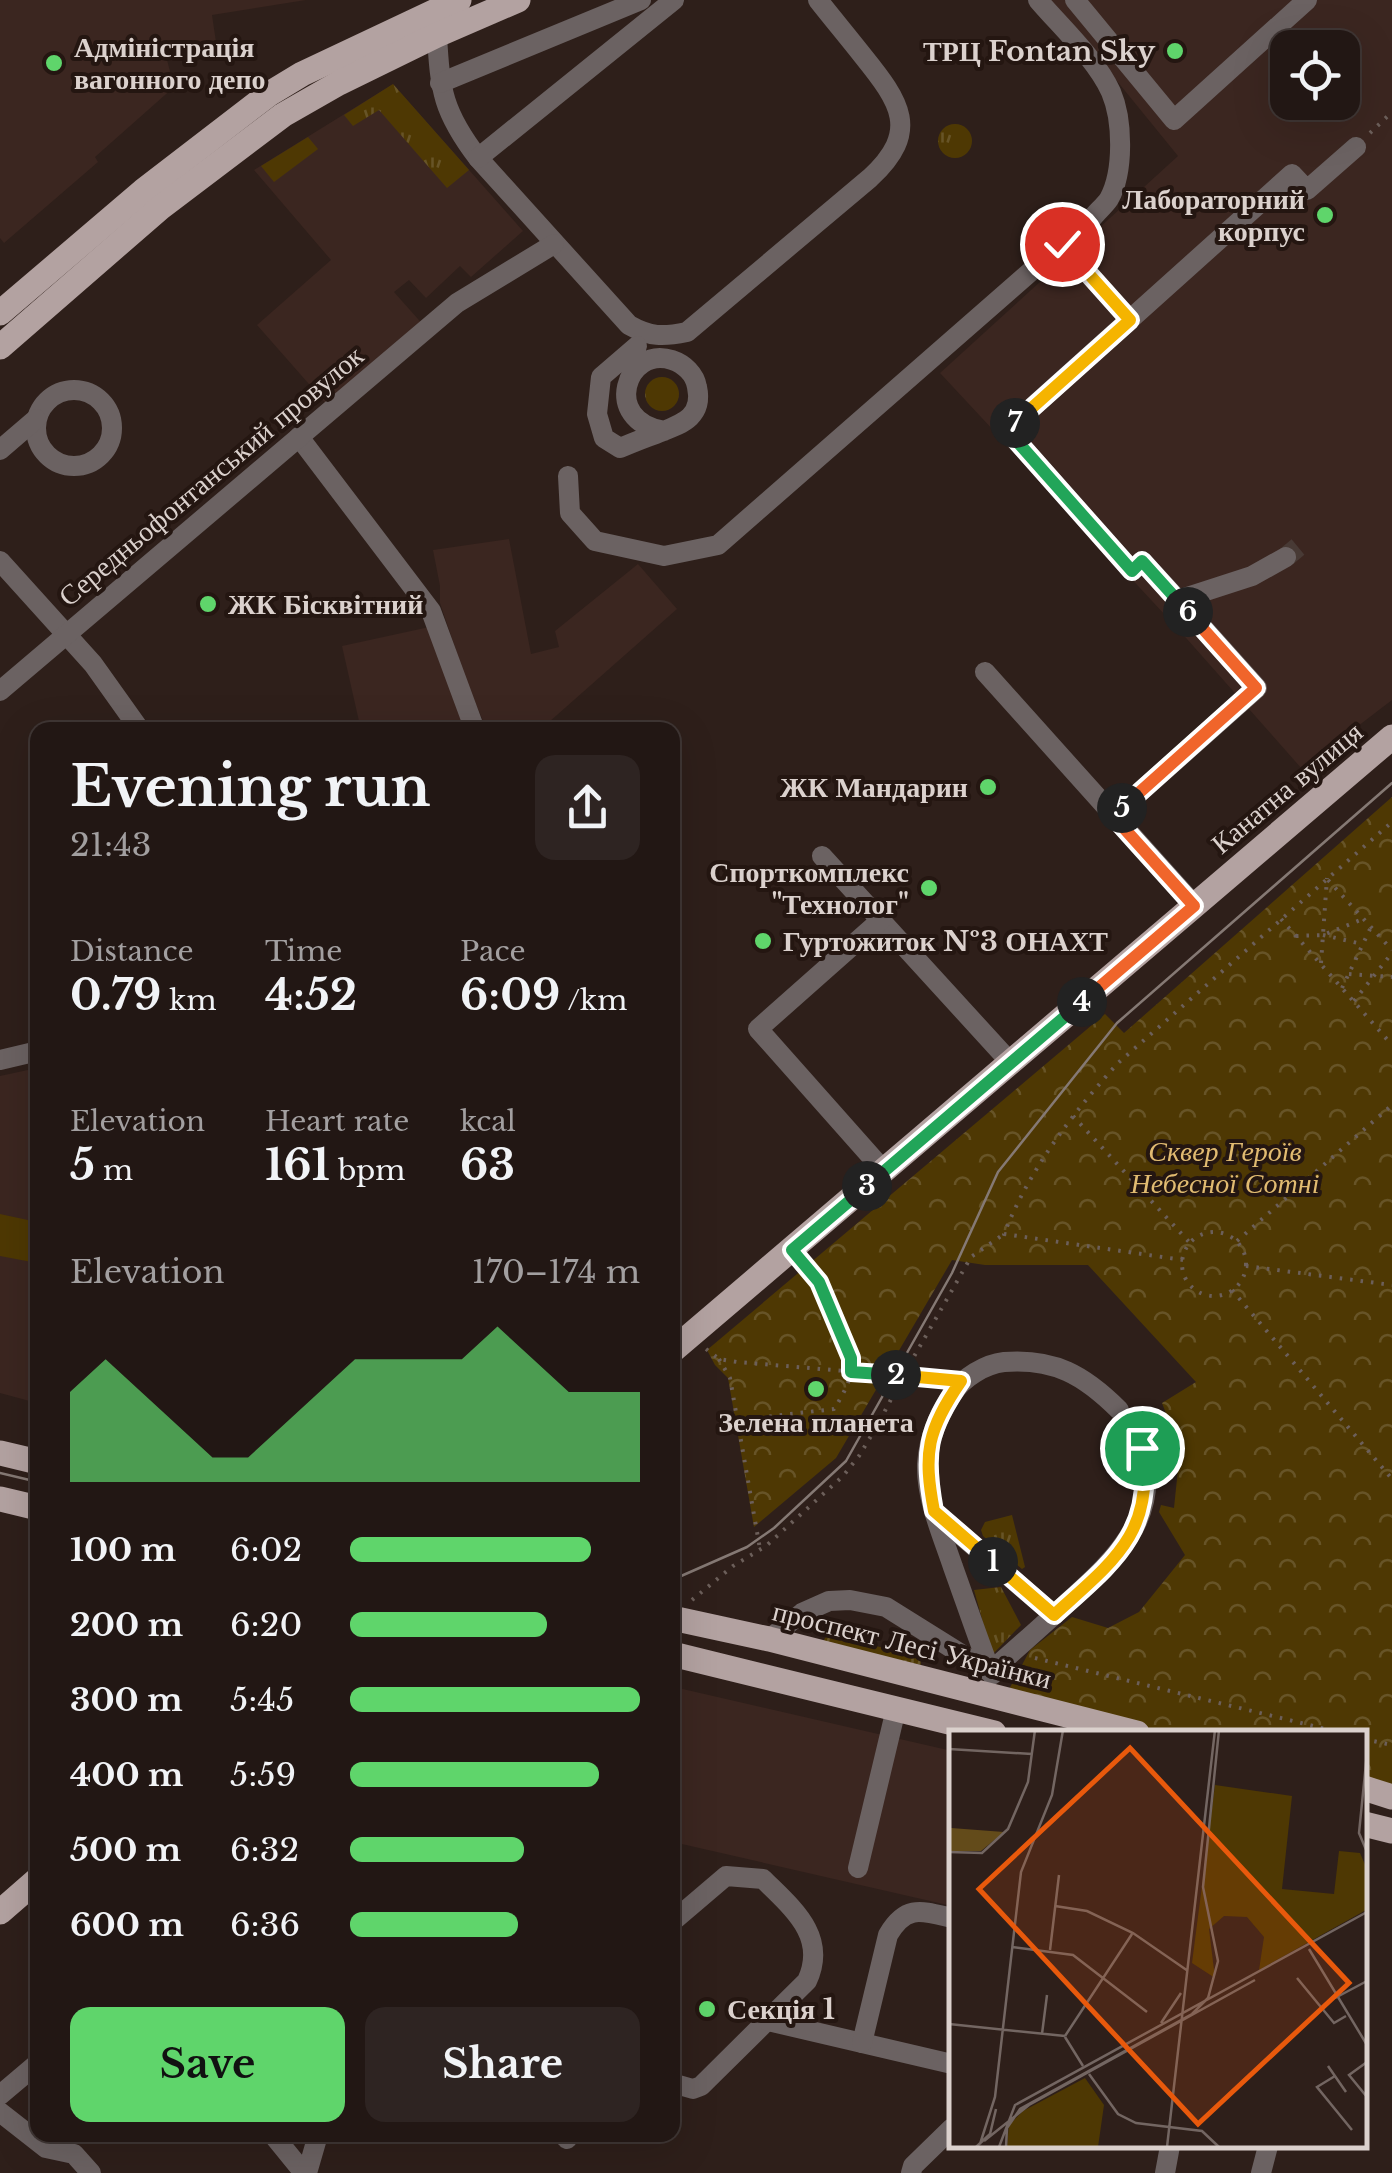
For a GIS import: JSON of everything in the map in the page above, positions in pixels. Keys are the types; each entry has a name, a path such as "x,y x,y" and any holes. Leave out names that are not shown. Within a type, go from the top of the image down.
{"main road":[{"path":"0,314 143,191 269,94 302,74 459,0"},
{"path":"0,347 160,208 284,114 436,35 518,0"},
{"name":"Канатна вулиця","path":"680,1345 1392,738"},
{"path":"0,1453 30,1460"},
{"path":"0,1499 30,1506"},
{"name":"проспект Лесі Українки","path":"680,1610 769,1639 1125,1730"},
{"path":"680,1661 982,1730"},
{"path":"1367,1789 1392,1796"},
{"path":"1367,1825 1392,1830"},
{"path":"0,1912 30,1886"}],"street":[{"path":"440,83 642,0"},
{"path":"478,158 674,0"},
{"path":"664,430 640,424 632,414 627,404 628,381 634,371 654,359 665,358 686,367 698,388 698,400 686,422 620,448 604,438 600,426 597,414 601,377 638,338 686,332 870,178 894,151 900,116 892,92 818,0"},
{"path":"568,476 570,514 595,541 664,556 718,545 1093,216 1108,199 1120,160 1112,94 1098,70 1038,0"},
{"path":"1075,0 1174,120 1307,0"},
{"path":"436,35 440,83 462,138 629,325 638,338 634,371"},
{"path":"1113,816 1256,688 1142,561 1132,571 1007,430 1292,174 1307,190 1360,143"},
{"name":"Середньофонтанський провулок","path":"0,690 456,302 554,244"},
{"path":"0,450 36,419"},
{"path":"299,437 431,610 472,722"},
{"path":"1178,600 1252,576 1286,557"},
{"path":"0,561 93,664 134,722"},
{"path":"985,672 1194,906"},
{"path":"822,856 1011,1063"},
{"path":"881,920 758,1029 884,1171"},
{"path":"0,1060 30,1053"},
{"path":"1002,1700 934,1511 927,1466 931,1436 961,1381 998,1362 1055,1365 1098,1388 1118,1410"},
{"path":"990,1672 1108,1566 1136,1527 1145,1496 1146,1470 1135,1431"},
{"path":"934,1511 1054,1615"},
{"path":"769,1639 802,1612 829,1601 850,1600 886,1607 990,1672"},
{"path":"858,1868 896,1709"},
{"path":"680,1915 726,1876 763,1879 800,1916 813,1950 807,1981 701,2086 680,2087"},
{"path":"862,2043 888,1935 895,1923 904,1914 915,1911 949,1917"},
{"path":"768,2021 949,2063"},
{"path":"0,2095 30,2070"},
{"path":"0,2112 30,2135"},
{"path":"911,2173 913,2166 949,2131"},
{"path":"38,2142 46,2148 74,2154 92,2173"},
{"path":"279,2142 306,2173"},
{"path":"306,2173 316,2142"},
{"path":"1165,2173 1170,2148"},
{"path":"1261,2173 1267,2148"}],"path":[{"path":"1360,143 1392,112"},
{"path":"1062,244 1130,320"},
{"path":"680,1610 733,1566 760,1550 843,1476 868,1441 971,1258 1004,1234 1024,1190 1073,1116 1118,1063 1392,822"},
{"path":"1327,878 1392,952 1354,1001"},
{"path":"1321,964 1327,878"},
{"path":"1323,935 1363,918"},
{"path":"1281,919 1392,1045"},
{"path":"1342,988 1371,927"},
{"path":"1296,936 1323,935 1363,944"},
{"path":"1349,974 1392,977"},
{"path":"1237,1241 1392,1105"},
{"path":"1073,1116 1190,1243"},
{"path":"1209,1232 1237,1241 1246,1266 1242,1280 1232,1290 1215,1295 1198,1290 1186,1277 1183,1260 1190,1243 1209,1232"},
{"path":"1004,1234 1183,1260"},
{"path":"738,1420 834,1409 851,1372 851,1358 819,1282 792,1250"},
{"path":"1246,1266 1392,1285"},
{"path":"1232,1290 1392,1479"},
{"path":"693,1334 720,1359 961,1381"},
{"path":"720,1359 730,1378 760,1550"},
{"path":"1012,1652 1330,1730"},
{"path":"1367,1740 1392,1746"}],"shaded area":[{"path":"0,0 306,0 212,15 216,42 165,52 174,87 95,157 98,162 4,243 0,238"},
{"path":"1051,0 1392,0 1392,700 1302,769 1179,630 940,373 1178,156"},
{"path":"393,84 523,231 471,277 460,266 426,298 409,280 394,292 426,328 330,408 257,325 331,260 254,170"},
{"path":"509,539 531,654 559,647 555,631 638,564 677,609 549,722 484,722 440,603 433,550"},
{"path":"434,626 470,722 359,722 342,646"},
{"path":"30,1070 30,1401 0,1393 0,1076"},
{"path":"680,1688 949,1750 949,1905 680,1844"}],"green space":[{"path":"393,84 469,170 447,188 379,110 353,126 344,115"},
{"path":"955,124 967,129 972,141 967,153 955,158 943,153 938,141 943,129"},
{"path":"308,137 318,149 274,182 261,166"},
{"path":"662,377 674,382 679,394 674,406 662,411 650,406 645,394 650,382"},
{"name":"Сквер Героїв Небесної Сотні","path":"1392,797 1392,1788 1367,1782 1367,1730 1157,1730 1007,1693 1030,1650 1072,1617 1108,1628 1139,1612 1185,1555 1159,1512 1161,1505 1174,1508 1180,1450 1162,1403 1196,1382 1088,1265 985,1265 952,1260 836,1458 754,1527 728,1378 707,1350 1105,1014 1124,1033"},
{"path":"0,1214 30,1220 30,1262 0,1256"},
{"path":"1012,1515 1025,1567 1022,1569 981,1530 985,1522"},
{"path":"1001,1587 1021,1625 992,1655 974,1590"},
{"path":"827,1635 920,1656 921,1665 822,1643"}],"tunnel":[{"path":"1286,557 1298,547"}],"tram line":[{"path":"680,1576 747,1547 774,1528 846,1461 952,1273 998,1172 1117,1023 1392,783"},
{"path":"0,1473 30,1480"}],"place":[{"name":"ТРЦ Fontan Sky","path":"1175,51"},
{"name":"Адміністрація вагонного депо","path":"54,63"},
{"name":"Лабораторний корпус","path":"1325,215"},
{"name":"ЖК Бісквітний","path":"208,604"},
{"name":"ЖК Мандарин","path":"988,787"},
{"name":"Спорткомплекс \"Технолог\"","path":"929,888"},
{"name":"Гуртожиток №3 ОНАХТ","path":"763,941"},
{"name":"Зелена планета","path":"816,1389"},
{"name":"Секція 1","path":"707,2009"}],"route":[{"path":"1062,244 1130,320 1007,430 1132,571 1142,561 1256,688 1113,816 1194,906 792,1250 819,1282 851,1358 851,1372 961,1381 931,1436 927,1466 934,1511 1054,1615 1108,1566 1136,1527 1145,1496 1142,1448"}]}
